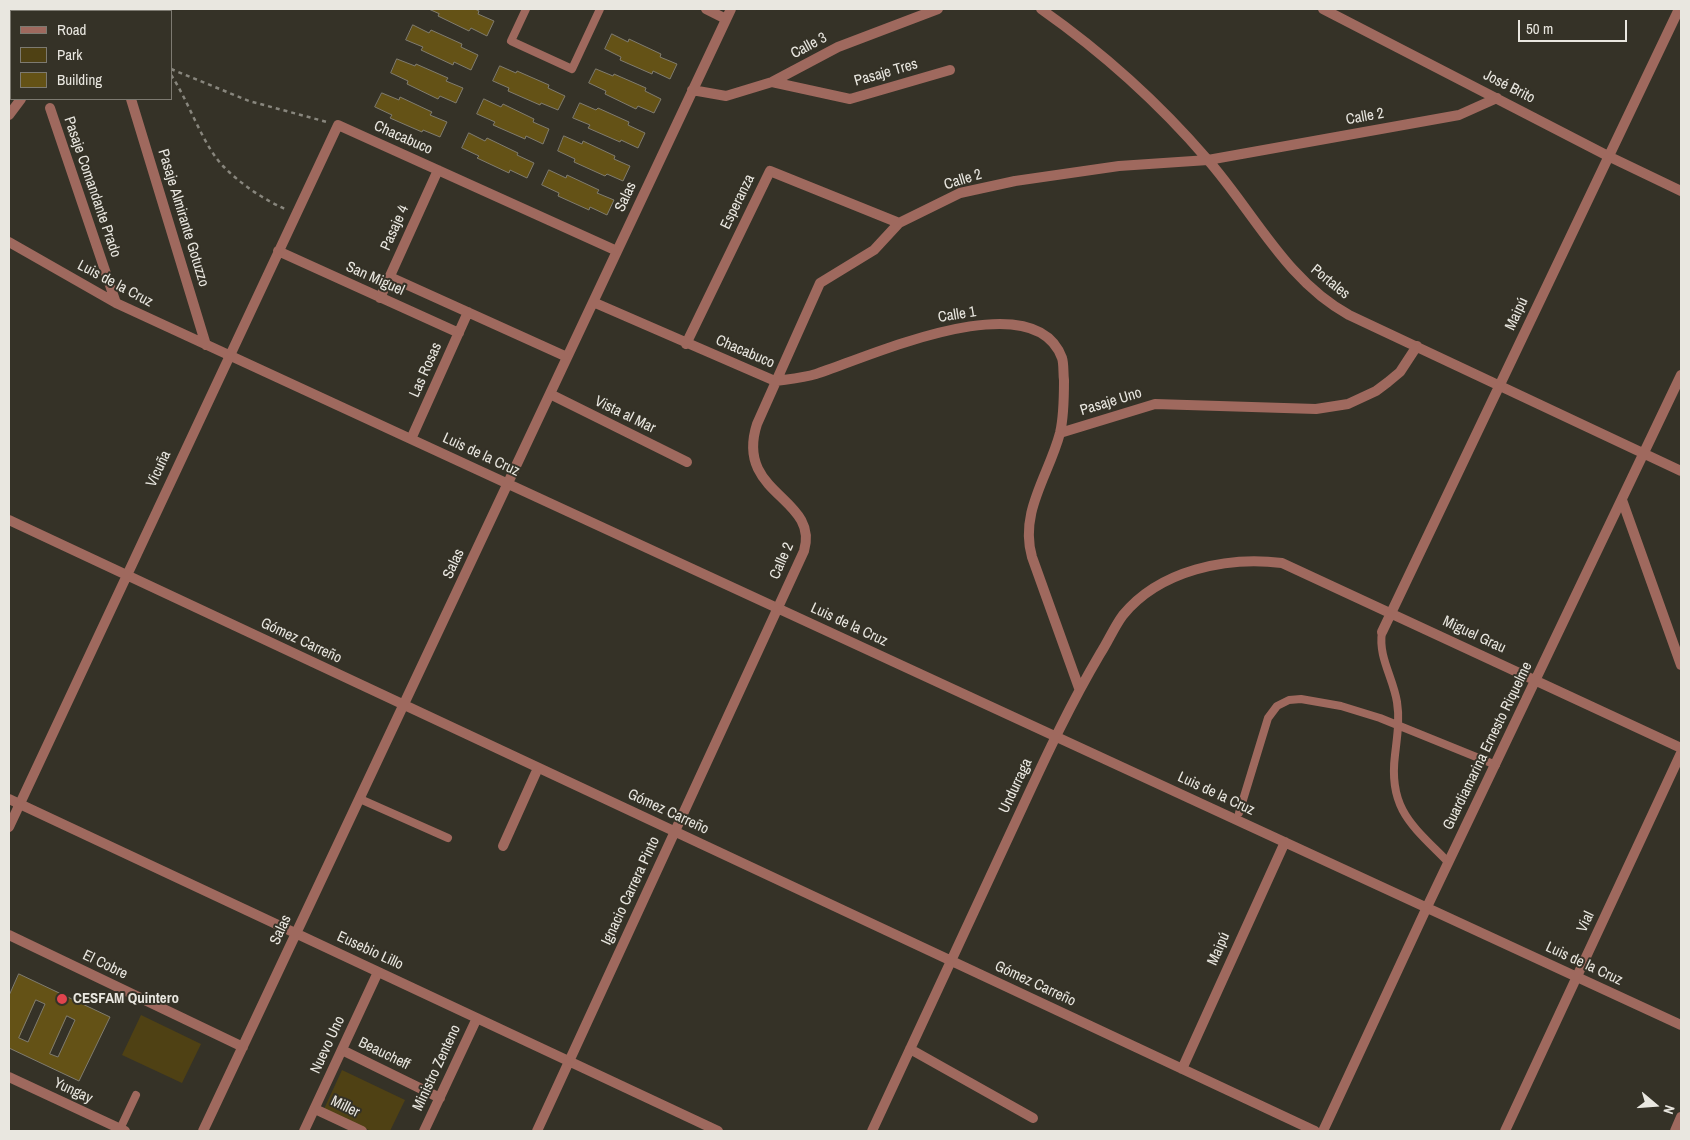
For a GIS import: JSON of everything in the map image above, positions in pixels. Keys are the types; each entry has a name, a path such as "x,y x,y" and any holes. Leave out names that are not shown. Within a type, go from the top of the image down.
{"street":[{"path":"706,9 729,14"},
{"name":"Calle 3","path":"692,90 726,96 772,82 838,47 938,9"},
{"name":"Portales","path":"1041,9 1129,79 1208,160 1302,282 1313,292 1349,315 1500,384 1681,471"},
{"name":"José Brito","path":"1323,9 1608,156 1681,190"},
{"name":"Maipú","path":"1382,632 1679,9"},
{"name":"Salas","path":"203,1131 729,14"},
{"name":"Pasaje Tres","path":"772,82 850,99 950,70"},
{"name":"Calle 2","path":"777,608 804,551 807,535 798,513 765,483 754,460 754,433 775,381 820,283 874,250 899,223 960,193 1015,181 1119,166 1208,160 1459,115 1497,98"},
{"path":"9,115 20,100"},
{"name":"Pasaje Almirante Gotuzzo","path":"131,100 206,345"},
{"name":"Pasaje Comandante Prado","path":"50,108 116,303"},
{"name":"Chacabuco","path":"338,125 617,251"},
{"name":"Vicuña","path":"9,827 338,125"},
{"name":"Pasaje 4","path":"380,298 438,170"},
{"name":"Esperanza","path":"686,344 770,171 899,223"},
{"name":"Luis de la Cruz","path":"9,242 116,303 229,356 1681,1025"},
{"name":"San Miguel","path":"278,251 459,333"},
{"name":"San Miguel","path":"390,277 567,357"},
{"name":"Chacabuco","path":"593,302 775,381"},
{"name":"Las Rosas","path":"411,439 468,312"},
{"name":"Calle 1","path":"775,381 816,374 889,347 960,328 1002,324 1024,326 1044,335 1055,346 1062,359 1064,397 1060,433"},
{"name":"Pasaje Uno","path":"1060,433 1155,404 1316,409 1348,404 1376,392 1400,372 1417,346"},
{"name":"Guardiamarina Ernesto Riquelme","path":"1323,1131 1426,908 1537,680 1681,375"},
{"name":"Vista al Mar","path":"550,394 687,462"},
{"path":"1060,433 1030,515 1028,538 1032,557 1079,688"},
{"path":"1622,500 1681,664"},
{"name":"Gómez Carreño","path":"9,520 1315,1131"},
{"name":"Undurraga","path":"872,1131 1079,688 1124,615 1164,584 1195,570 1229,562 1256,560 1282,563"},
{"name":"Miguel Grau","path":"1282,563 1681,748"},
{"name":"Ignacio Carrera Pinto","path":"537,1131 777,608"},
{"name":"Vial","path":"1505,1131 1681,753"},
{"path":"503,846 538,768"},
{"name":"Eusebio Lillo","path":"9,799 718,1131"},
{"name":"Maipú","path":"1182,1069 1285,842"},
{"name":"El Cobre","path":"9,935 243,1047"},
{"name":"Nuevo Uno","path":"304,1131 378,972"},
{"name":"Ministro Zenteno","path":"424,1131 477,1018"},
{"path":"910,1049 1033,1118"},
{"name":"Beaucheff","path":"342,1050 440,1098"},
{"name":"Yungay","path":"9,1077 123,1130"},
{"name":"Miller","path":"315,1109 362,1131"},
{"path":"1675,1131 1681,1117"}],"lane":[{"path":"526,9 511,41 572,70 600,9"},
{"path":"1382,632 1381,648 1397,699 1399,727 1394,769 1400,806 1404,817 1448,862"},
{"path":"1239,813 1268,718 1277,706 1283,702 1301,699 1361,711 1496,765"},
{"path":"360,799 448,838"},
{"path":"123,1130 136,1095"}],"path":[{"path":"172,69 249,101 338,125"},
{"path":"172,76 182,91 201,132 224,168 264,199 290,211 295,216"}],"green space":[{"path":"141,1015 201,1044 182,1083 122,1055"},
{"path":"342,1070 405,1100 390,1131 371,1131 324,1109"}],"building":[{"path":"429,9 475,9 479,11 478,14 494,21 487,36 471,28 469,31 438,16 439,14"},
{"path":"413,25 429,33 431,30 462,44 461,47 478,55 471,70 454,62 453,65 421,50 423,47 406,40"},
{"path":"612,34 628,42 629,39 661,54 660,57 677,64 670,79 653,71 652,74 620,60 621,57 605,49"},
{"path":"397,59 415,66 416,64 448,78 446,81 463,88 456,103 440,96 438,99 407,84 408,81 391,73"},
{"path":"500,66 549,85 548,88 565,96 558,110 541,103 540,105 508,91 509,88 493,81"},
{"path":"596,69 613,76 614,74 646,88 645,91 661,99 654,113 638,106 636,109 605,94 606,91 589,83"},
{"path":"382,93 399,100 400,97 432,112 430,115 447,122 440,137 423,130 422,132 390,118 392,115 375,107"},
{"path":"484,99 501,107 503,104 534,119 533,122 549,129 543,144 526,136 525,139 493,125 495,122 477,114"},
{"path":"580,103 596,110 598,108 629,122 628,125 645,133 638,148 588,128 590,125 573,118"},
{"path":"469,133 485,141 487,138 534,163 527,178 510,170 509,173 477,158 479,156 462,148"},
{"path":"564,136 582,144 583,141 615,156 614,159 630,166 623,181 607,174 605,176 574,162 575,159 558,151"},
{"path":"549,170 566,178 567,175 599,190 597,193 614,200 607,215 590,207 589,210 558,196 559,193 542,185"},
{"path":"19,974 110,1017 79,1081 9,1048 9,996","holes":["36,1000 45,1004 28,1042 19,1038","67,1016 75,1020 58,1057 50,1054"]}],"place":[{"name":"CESFAM Quintero","path":"62,999"}]}
